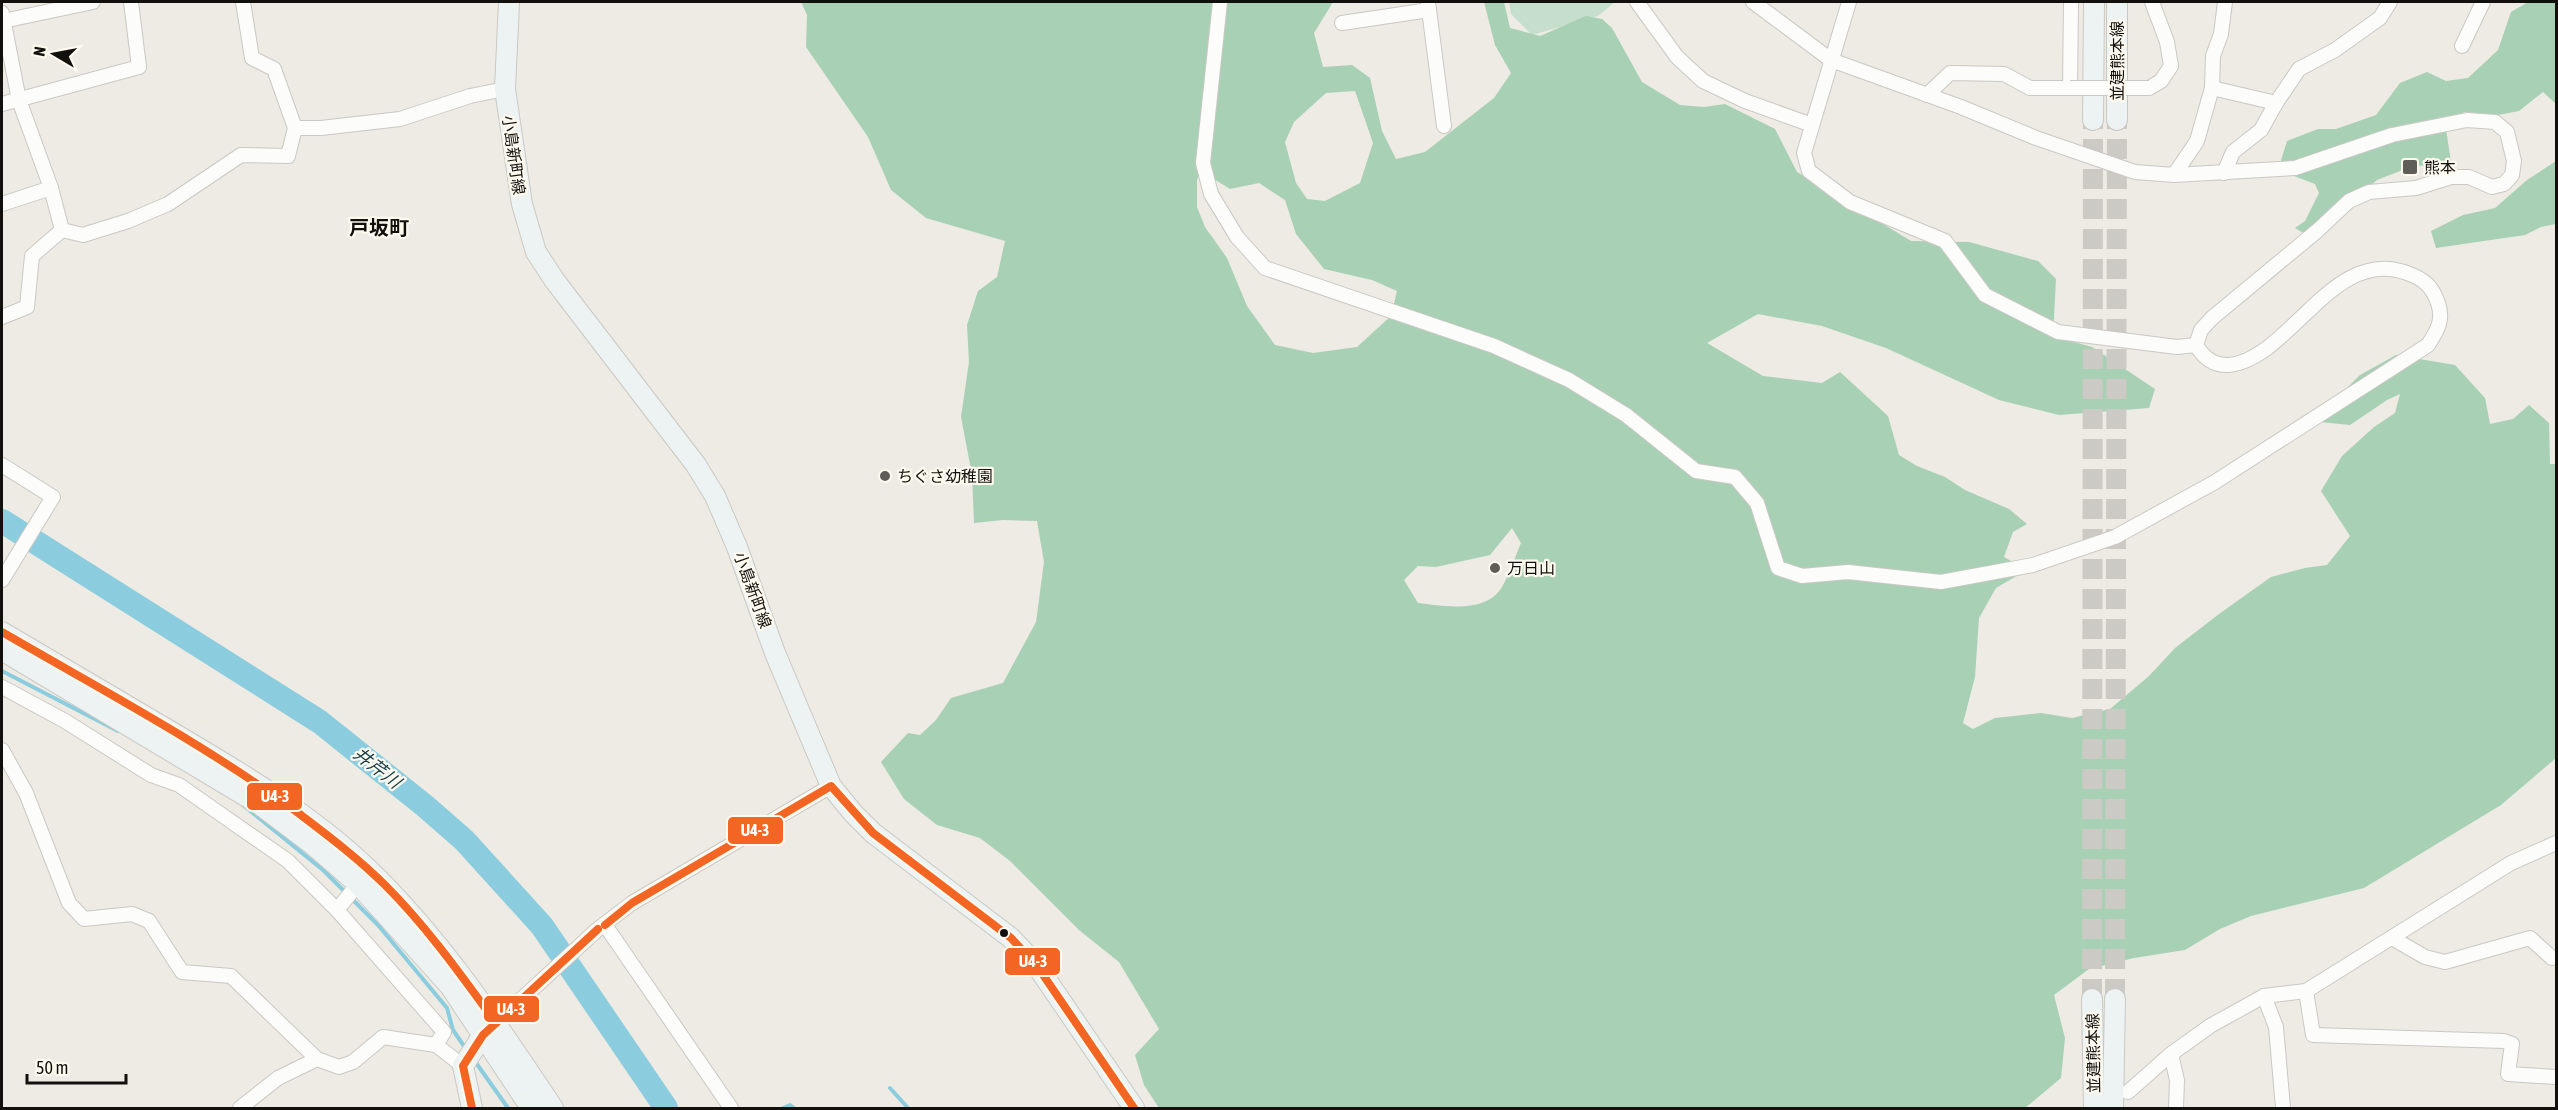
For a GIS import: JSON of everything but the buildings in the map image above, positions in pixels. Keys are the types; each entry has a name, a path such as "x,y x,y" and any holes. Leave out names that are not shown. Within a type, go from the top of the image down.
{"main road":[{"name":"小島新町線","path":"509,2 505,89 522,204 536,252 555,281 696,465 715,496 831,786 853,813 873,832 1011,938 1037,966 1134,1108"},
{"name":"並建熊本線","path":"2093,120 2094,2"},
{"name":"並建熊本線","path":"2117,2 2117,120"},
{"path":"2,632 223,762 268,791 366,867 444,954 490,1029 531,1108"},
{"path":"2,650 259,804 312,844 358,884 490,1029 553,1108"},
{"name":"並建熊本線","path":"2092,999 2094,1108"},
{"name":"並建熊本線","path":"2113,1108 2115,999"},
{"path":"472,1108 463,1066 490,1029"}],"street":[{"path":"62,230 51,188 19,100 2,17 93,2"},
{"path":"2,104 139,67 131,2"},
{"path":"62,230 83,235 128,221 168,204 241,155 288,156 295,128 274,69 252,58 243,2"},
{"path":"1220,2 1203,163 1211,194 1237,237 1265,268 1494,346 1569,380 1626,415 1696,471 1735,477 1757,502 1778,568 1802,576 1848,572 1941,582 2033,565 2115,537 2215,482 2428,345 2439,327 2440,309 2430,285 2420,277 2392,267 2373,268 2349,279 2311,307 2268,347 2229,365 2216,364 2203,357 2196,345 2201,330 2212,318 2317,231 2349,201 2369,192 2416,188 2451,177 2469,177 2492,187 2504,184 2512,175 2514,161 2507,132 2495,122 2467,120 2392,135 2295,168 2174,175 2135,172 2036,138 1831,60 1753,2"},
{"path":"1637,2 1677,57 1703,81 1745,101 1812,125"},
{"path":"1849,2 1804,153 1809,171 1850,202 1945,241 1985,295 2058,332 2177,347 2196,345"},
{"path":"2070,88 2071,2"},
{"path":"1927,95 1950,73 2004,74 2030,88 2150,88 2161,81 2171,66 2168,42 2152,2"},
{"path":"2174,175 2197,141 2212,88 2213,56 2222,34 2225,2"},
{"path":"2224,173 2233,152 2261,130 2299,69 2335,50 2380,18 2390,2"},
{"path":"2462,46 2483,2"},
{"path":"1342,23 1428,6 1444,126"},
{"path":"2212,88 2276,103"},
{"path":"295,128 321,128 400,119 470,96 505,89"},
{"path":"2,204 51,188"},
{"path":"2,317 27,307 32,256 62,230"},
{"path":"2,465 53,497 2,580"},
{"path":"2,687 65,721 152,775 179,785 288,861 337,910 444,1032 436,1045"},
{"path":"2,750 26,793 69,903 84,919 132,914 149,921 182,972 231,976 317,1059 339,1067 353,1062 383,1037 436,1045 463,1066"},
{"path":"179,785 189,761"},
{"path":"490,1029 602,927 632,903 831,786"},
{"path":"2128,1092 2171,1054 2210,1026 2264,996 2306,991 2511,863 2556,843"},
{"path":"337,910 358,884"},
{"path":"602,927 731,1108"},
{"path":"2392,938 2425,957 2445,962 2530,938 2552,958"},
{"path":"2306,991 2313,1035 2504,1041 2512,1044 2508,1074 2556,1077"},
{"path":"2264,996 2276,1027 2283,1108"},
{"path":"2171,1054 2177,1080 2176,1108"},
{"path":"240,1108 278,1078 317,1059"}],"green space":[{"path":"801,2 1333,2 1314,33 1323,67 1352,65 1370,78 1382,131 1396,159 1425,152 1494,98 1511,73 1495,45 1484,2 1504,2 1510,28 1540,36 1586,16 1602,19 1612,28 1642,82 1680,105 1704,107 1725,104 1775,129 1797,172 1911,241 1969,242 2038,261 2056,279 2053,336 2092,347 2155,389 2149,408 2059,415 1999,400 1886,348 1822,326 1758,314 1707,343 1763,376 1822,383 1840,372 1888,416 1899,455 1917,466 1945,477 1965,490 2009,509 2027,524 2013,532 2004,557 2027,570 1996,588 1979,618 1975,677 1963,723 1973,729 1995,718 2041,713 2072,718 2110,709 2149,676 2175,648 2271,577 2327,565 2350,536 2321,491 2342,456 2374,427 2395,413 2400,394 2350,425 2320,422 2339,396 2360,375 2396,355 2455,365 2485,398 2490,424 2513,419 2529,405 2549,423 2550,464 2556,464 2556,758 2501,805 2364,888 2251,916 2220,929 2185,950 2134,958 2089,969 2054,995 2065,1038 2061,1078 2025,1108 1159,1108 1144,1085 1135,1055 1159,1029 1119,962 1079,930 1010,861 980,838 937,825 904,799 881,762 908,733 920,735 936,720 951,698 1003,683 1036,622 1044,562 1037,521 1003,520 974,523 972,475 961,417 969,362 967,325 978,291 997,277 1005,241 926,218 891,190 868,137 806,47 807,15","holes":["1355,91 1373,143 1360,183 1325,201 1307,199 1296,183 1285,142 1294,122 1326,93","1201,171 1230,189 1259,183 1285,200 1296,234 1324,269 1372,280 1397,291 1391,316 1357,347 1313,353 1275,345 1247,306 1227,258 1205,227 1197,207 1197,180","1512,528 1521,543 1508,576 1495,596 1475,605 1452,606 1418,603 1404,580 1418,566 1436,567 1490,555"]},
{"path":"1509,2 1615,2 1598,16 1532,35 1511,14"},
{"path":"2528,2 2556,2 2556,104 2543,92 2519,111 2498,115 2464,112 2446,129 2451,162 2410,167 2377,180 2310,237 2295,228 2305,221 2319,193 2315,184 2278,170 2287,141 2318,129 2336,129 2376,115 2400,83 2427,72 2446,81 2468,78 2498,50 2511,12"},
{"path":"2556,161 2556,224 2541,227 2525,235 2436,248 2431,231 2463,215 2495,208 2527,180"}],"waterway":[{"name":"井芹川","path":"2,521 320,722 464,840 542,926 666,1108"},
{"path":"2,671 118,731"},
{"path":"243,805 323,870 378,925 447,1008 453,1030 466,1049"},
{"path":"474,1060 508,1108"},
{"path":"890,1088 908,1108"},
{"path":"783,1108 790,1105 794,1108"}],"tunnel":[{"path":"2092,999 2093,120"},
{"path":"2115,999 2117,120"}],"transit line":[{"name":"U4-3","path":"2,632 226,763 331,838 375,875 400,901 443,952 496,1023"},
{"name":"U4-3","path":"605,925 632,903 831,786 873,833 1011,938 1037,966 1134,1108"},
{"name":"U4-3","path":"472,1108 463,1066 483,1035 598,929"}],"place":[{"name":"熊本","path":"2410,167"},
{"name":"ちぐさ幼稚園","path":"885,476"},
{"name":"万日山","path":"1495,568"}],"district":[{"name":"戸坂町","path":"379,228"}]}
